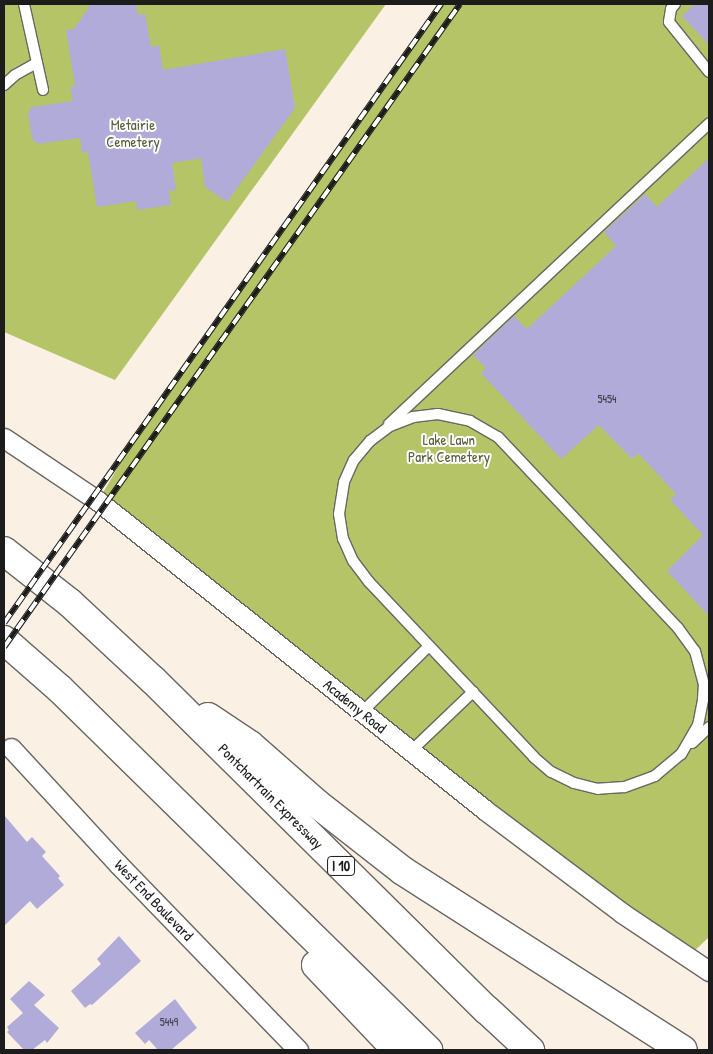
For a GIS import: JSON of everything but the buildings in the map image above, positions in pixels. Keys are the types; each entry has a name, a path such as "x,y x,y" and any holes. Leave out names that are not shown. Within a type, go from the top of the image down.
{"highway":[{"name":"Pontchartrain Expressway","path":"4,550 70,603 153,680 472,996 530,1050"},
{"path":"4,640 60,689 428,1050"},
{"path":"153,680 250,745 316,803 402,871 683,1050"},
{"path":"160,787 290,937 397,1050"}],"street":[{"name":"Academy Road","path":"4,438 98,500 485,810 622,913 709,971"},
{"name":"West End Boulevard","path":"11,748 125,871 298,1050"}],"lane":[{"path":"24,4 43,90"},
{"path":"675,4 671,9 669,22 709,72"},
{"path":"4,85 15,75 37,64"},
{"path":"709,124 376,435 359,453 344,482 339,514 343,539 358,568 544,767 574,783 598,789 632,786 655,776 709,727"},
{"path":"376,435 390,426 413,417 430,415 454,416 485,428 517,456 678,628 695,651 702,675 703,700 694,733 681,754"},
{"path":"362,712 430,646"},
{"path":"411,752 473,692"}],"green space":[{"name":"Metairie Cemetery","path":"4,4 386,4 115,380 4,332"},
{"name":"Lake Lawn Park Cemetery","path":"441,4 709,4 709,937 688,957 98,501 130,447"}],"railway":[{"path":"4,623 441,4"},
{"path":"4,647 460,4"}]}
